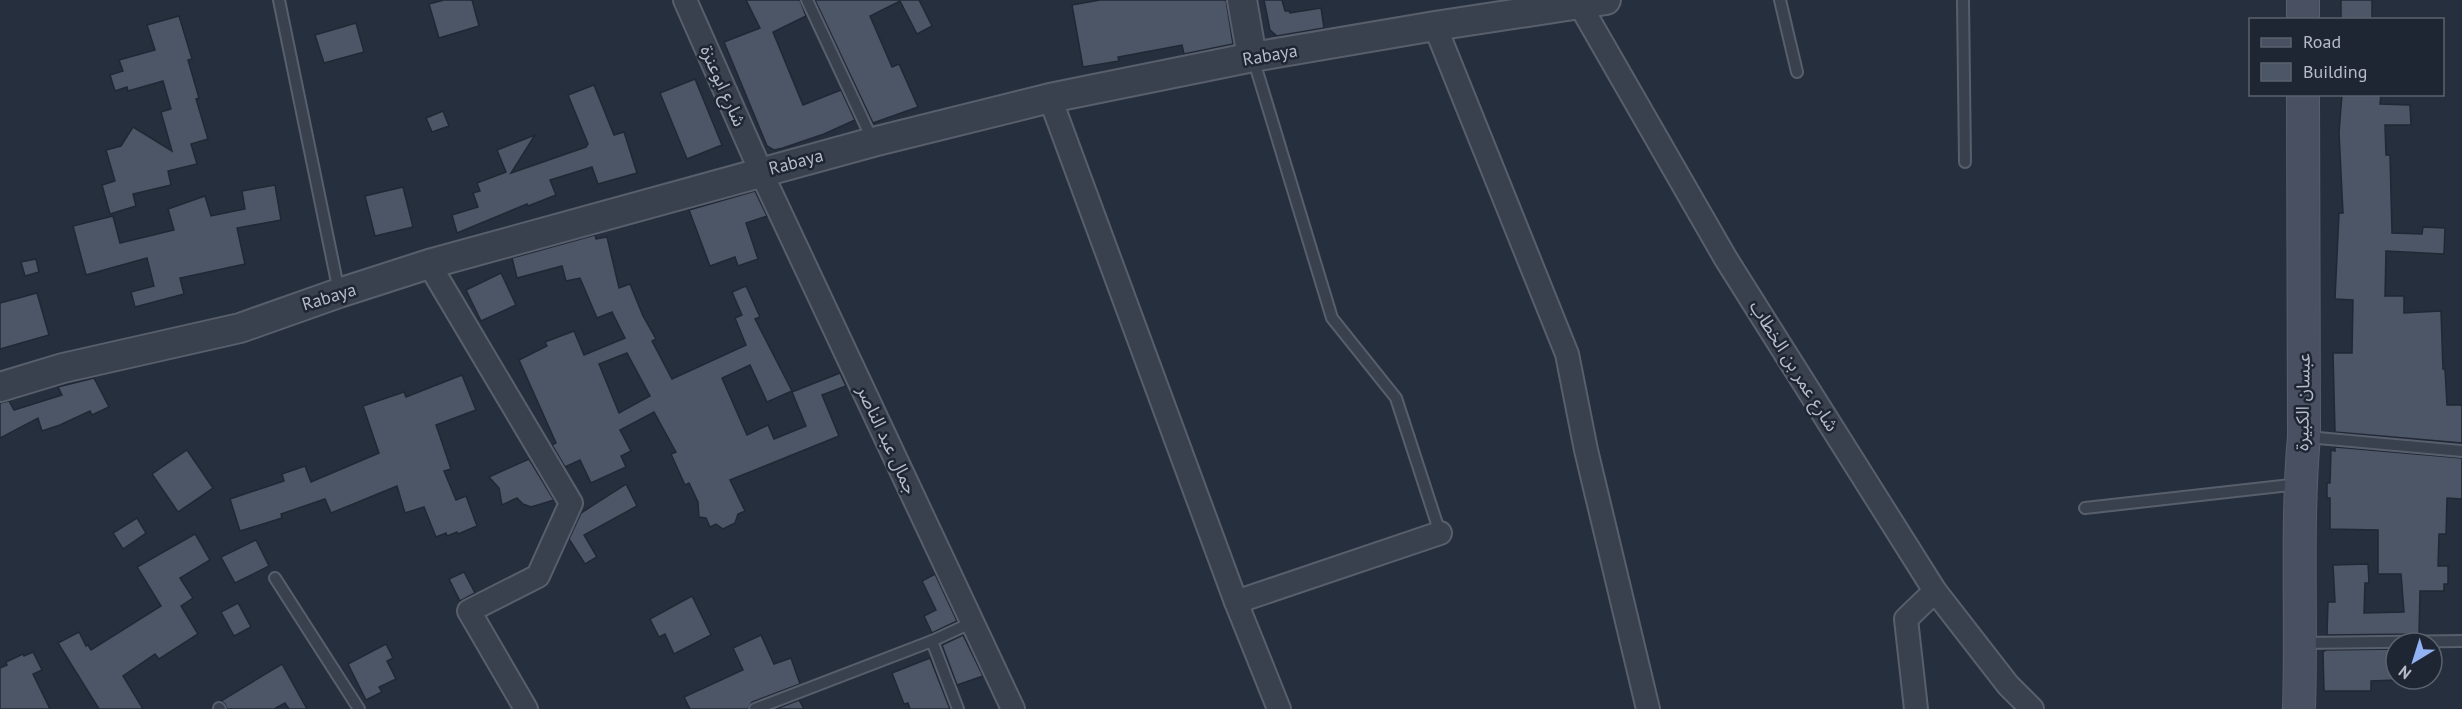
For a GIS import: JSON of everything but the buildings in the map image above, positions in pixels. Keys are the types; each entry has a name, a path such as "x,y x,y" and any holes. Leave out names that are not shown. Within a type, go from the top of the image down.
{"main road":[{"path":"2303,0 2303,18"},
{"name":"عبسان الكبيرة","path":"2299,709 2300,484 2304,436 2303,96"}],"street":[{"name":"شارع ابوعنزة","path":"685,0 761,172"},
{"path":"1242,0 1253,57"},
{"name":"Rabaya","path":"0,387 63,368 240,328 339,292 429,264 873,142 1050,98 1253,57 1435,26 1593,3"},
{"name":"شارع عمر بن الخطاب","path":"1593,3 1726,259 1935,591 2008,685 2032,709"},
{"path":"1435,26 1567,354 1586,450 1648,709"},
{"path":"1050,98 1236,602 1279,709"},
{"name":"جمال عبد الناصر","path":"761,172 1014,709"},
{"path":"429,264 571,503 538,576 469,611 526,709"},
{"path":"1236,602 1440,533"},
{"path":"1916,709 1906,619 1935,591"}],"lane":[{"path":"279,0 339,292"},
{"path":"807,0 873,142"},
{"path":"1780,0 1797,72"},
{"path":"1963,0 1965,162"},
{"path":"1253,57 1332,318 1396,398 1440,533"},
{"path":"2304,436 2462,451"},
{"path":"2085,508 2300,484"},
{"path":"275,578 359,709"},
{"path":"755,709 932,641 973,622"},
{"path":"932,641 958,709"},
{"path":"2301,643 2462,641"}]}
